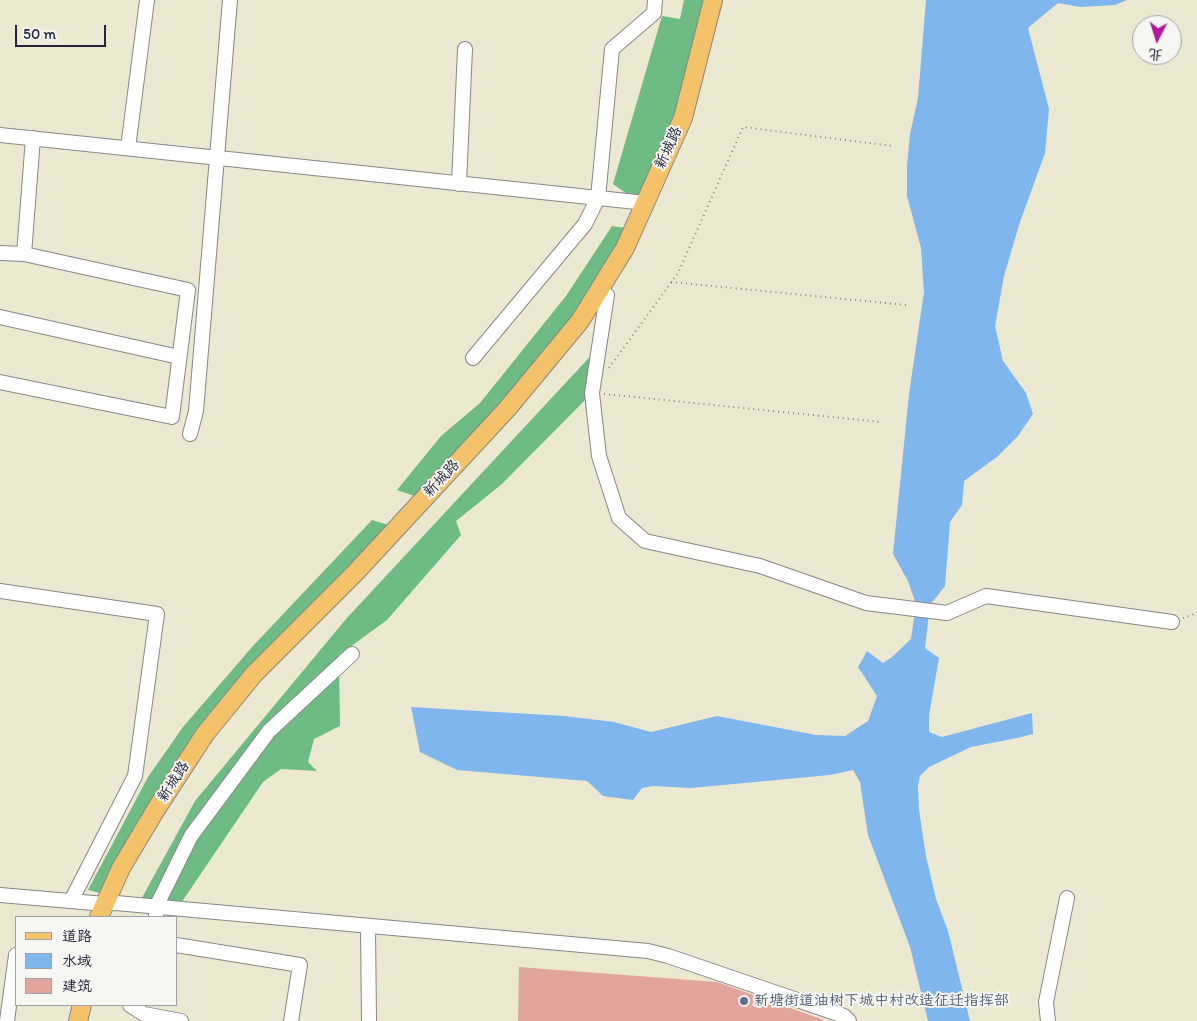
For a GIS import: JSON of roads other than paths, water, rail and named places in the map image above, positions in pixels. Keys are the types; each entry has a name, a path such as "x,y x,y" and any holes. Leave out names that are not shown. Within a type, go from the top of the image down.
{"main road":[{"name":"新城路","path":"108,911 121,868 205,734 254,674 356,572 513,402 580,321 625,248 683,118 713,0"},
{"name":"新城路","path":"108,911 163,816 213,739 261,680 363,578 514,416 588,327 634,252 692,120 723,0"},
{"path":"69,1021 72,1006"},
{"path":"78,1021 82,1006"}],"street":[{"path":"128,148 147,0"},
{"path":"190,434 196,411 230,0"},
{"path":"473,358 585,224 598,198 612,49 654,14 655,0"},
{"path":"459,184 465,49"},
{"path":"0,135 646,203"},
{"path":"24,254 33,138"},
{"path":"0,253 24,254 188,290 172,417 0,382"},
{"path":"607,294 592,393 598,456 619,518 645,541 760,566 866,604 947,613 986,596 1172,622"},
{"path":"0,317 179,357"},
{"path":"0,591 157,614 135,776 71,901"},
{"path":"156,912 191,836 269,731 352,654"},
{"path":"0,896 71,901 108,911 156,912 368,927 648,951 668,956 844,1016 849,1021"},
{"path":"1048,1021 1046,1002 1067,898"},
{"path":"368,927 369,1021"},
{"path":"178,945 300,965 290,1021"},
{"path":"7,1021 15,962"},
{"path":"132,1006 144,1013 181,1021"}],"water":[{"path":"926,0 1127,0 1115,5 1080,7 1058,3 1028,28 1049,109 1045,153 1020,222 1004,276 995,326 1003,361 1026,393 1033,414 1018,436 997,457 964,481 962,505 950,522 945,586 930,605 925,648 939,658 929,715 929,732 942,737 1032,713 1033,734 971,747 929,767 920,776 918,786 919,810 926,856 936,899 948,931 970,1021 928,1021 910,947 868,835 860,782 853,770 830,775 691,788 653,786 642,788 633,800 603,796 587,781 457,770 420,752 411,707 564,716 614,722 651,732 717,716 816,735 845,736 868,721 877,696 858,667 867,651 883,663 911,639 916,604 908,581 893,554 909,394 924,292 921,248 907,196 907,166 910,134 918,98"}],"place":[{"name":"新塘街道油树下城中村改造征迁指挥部","path":"744,1001"}]}
